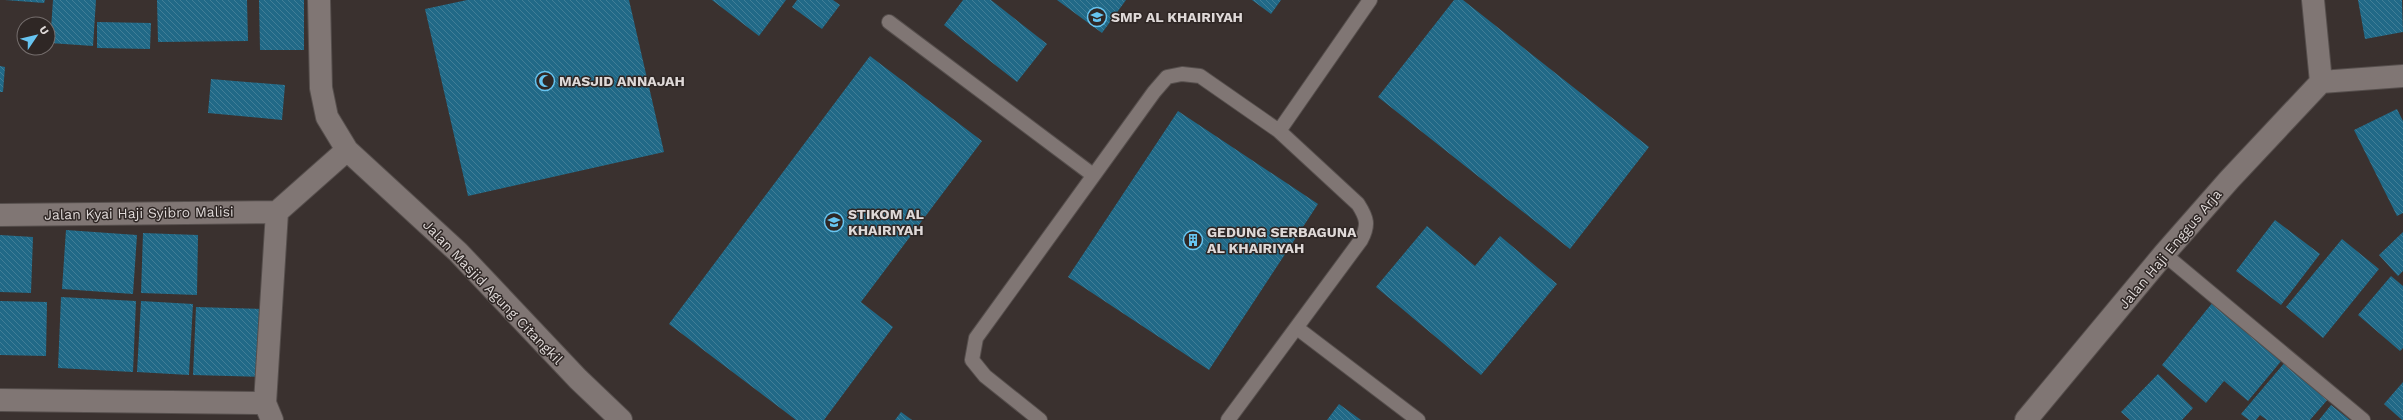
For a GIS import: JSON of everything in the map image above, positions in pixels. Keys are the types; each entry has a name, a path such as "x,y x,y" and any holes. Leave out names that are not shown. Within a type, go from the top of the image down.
{"street":[{"name":"Jalan Masjid Agung Citangkil","path":"319,0 321,88 327,117 347,150 458,252 578,379 621,420"},
{"path":"2313,0 2320,82 2403,76"},
{"name":"Jalan Haji Enggus Arja","path":"2026,420 2164,254 2229,180 2320,82"},
{"path":"0,400 269,412 277,212 347,150"},
{"name":"Jalan Kyai Haji Syibro Malisi","path":"0,214 277,212"}],"lane":[{"path":"1279,131 1370,0"},
{"path":"889,22 1093,175"},
{"path":"1040,420 984,376 972,360 976,338 1093,175 1167,77 1182,74 1200,76 1279,131 1358,204 1367,218 1367,229 1362,240 1228,420"},
{"path":"2164,254 2364,420"},
{"path":"1297,328 1418,420"}],"building":[{"path":"5,0 45,0 44,3"},
{"path":"53,0 96,0 93,46 56,43 56,16 52,16"},
{"path":"157,0 247,0 248,41 158,42"},
{"path":"259,0 304,0 304,50 260,50"},
{"name":"MASJID ANNAJAH","path":"467,0 629,0 664,152 468,196 425,9"},
{"path":"712,0 786,0 759,36"},
{"path":"797,0 833,0 840,5 822,29 792,7"},
{"path":"963,0 991,0 1047,44 1017,82 944,25"},
{"name":"SMP AL KHAIRIYAH","path":"1057,0 1126,0 1102,33"},
{"name":"SMP AL KHAIRIYAH","path":"1252,0 1281,0 1271,14"},
{"path":"1454,0 1463,0 1649,147 1570,249 1378,97"},
{"path":"2358,0 2402,0 2403,32 2365,39"},
{"path":"97,22 151,23 150,49 97,48"},
{"name":"STIKOM AL KHAIRIYAH","path":"870,56 982,141 861,302 893,327 824,420 796,420 669,324"},
{"path":"0,66 5,67 3,92 0,92"},
{"path":"211,79 285,85 282,120 208,113"},
{"path":"2397,109 2403,121 2403,213 2397,216 2354,130"},
{"name":"GEDUNG SERBAGUNA AL KHAIRIYAH","path":"1178,111 1318,204 1209,370 1068,277"},
{"path":"2275,220 2320,254 2281,305 2236,271"},
{"path":"1427,226 1475,266 1500,236 1557,284 1481,375 1376,287"},
{"path":"66,230 137,235 133,294 62,289"},
{"path":"2403,232 2403,271 2398,276 2379,255"},
{"path":"143,233 198,235 197,295 141,293"},
{"path":"0,235 33,237 31,293 0,292"},
{"path":"2342,239 2379,269 2323,338 2286,307"},
{"path":"2391,276 2403,286 2403,348 2400,351 2358,315"},
{"path":"61,297 136,301 133,372 58,368"},
{"path":"0,301 47,302 46,356 0,355"},
{"path":"141,301 193,304 189,375 137,372"},
{"path":"2213,302 2282,360 2248,401 2224,381 2206,403 2162,365"},
{"path":"196,307 265,309 263,377 193,375"},
{"path":"2286,361 2329,398 2310,420 2267,420 2260,415 2256,420 2249,420 2241,414"},
{"path":"2158,374 2193,408 2182,420 2130,420 2121,412"},
{"path":"2403,382 2403,420 2402,420 2384,404"},
{"path":"1339,404 1361,420 1327,420"},
{"path":"2331,405 2350,420 2319,420"},
{"path":"901,412 912,420 895,420"}],"place":[{"name":"SMP AL KHAIRIYAH","path":"1097,17"},
{"name":"MASJID ANNAJAH","path":"545,81"},
{"name":"STIKOM AL KHAIRIYAH","path":"834,222"},
{"name":"GEDUNG SERBAGUNA AL KHAIRIYAH","path":"1193,240"}]}
